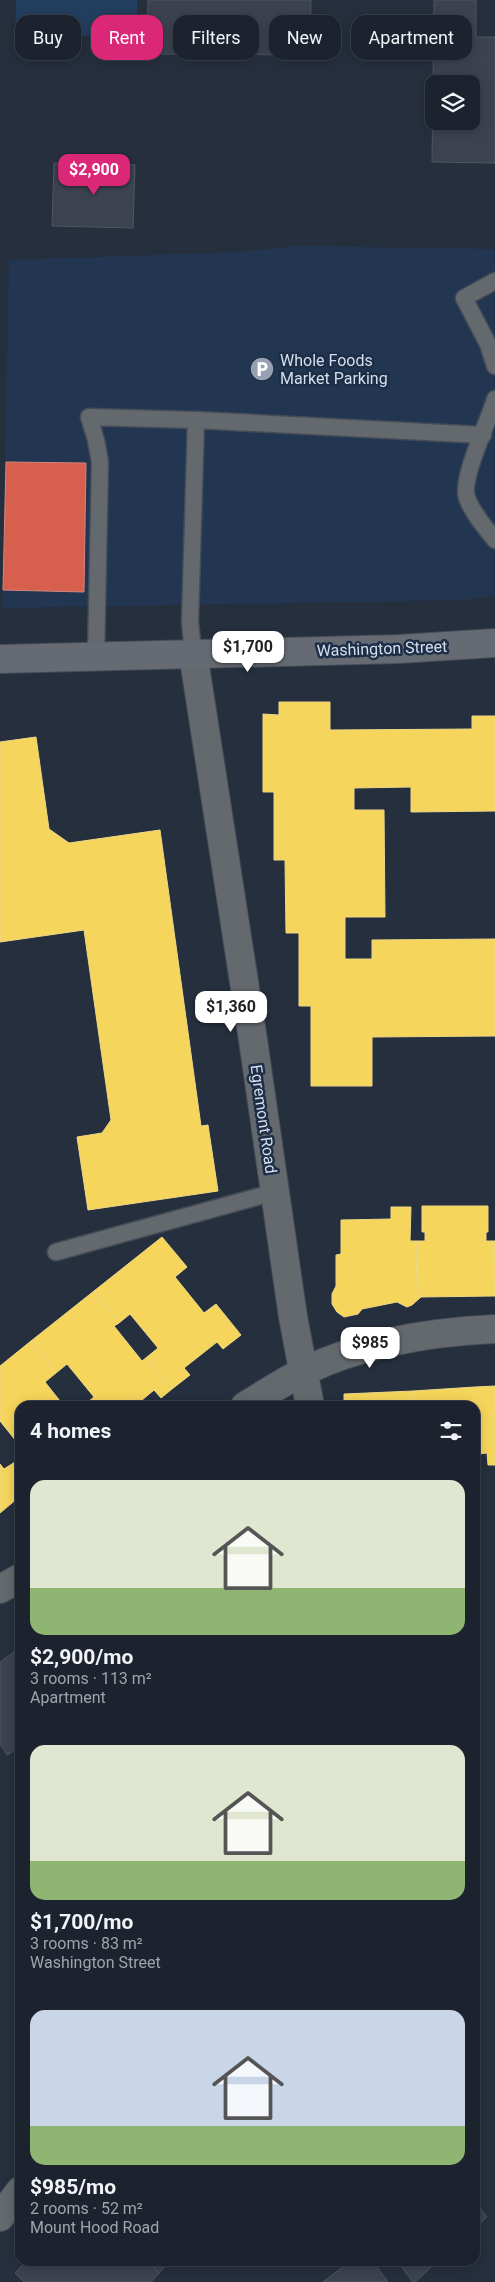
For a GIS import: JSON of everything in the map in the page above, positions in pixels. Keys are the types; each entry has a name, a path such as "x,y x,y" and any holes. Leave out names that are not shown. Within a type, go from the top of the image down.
{"main road":[{"name":"Washington Street","path":"0,659 399,649 495,643"}],"street":[{"name":"Egremont Road","path":"193,653 293,1317 309,1401"},
{"path":"254,1401 305,1372 352,1353 392,1341 426,1335 495,1329"},
{"path":"0,1589 15,1581"},
{"path":"0,2217 15,2198"}],"lane":[{"path":"495,281 464,298 488,344 495,366"},
{"path":"495,398 469,473 466,490 467,498 476,515 495,540"},
{"path":"96,656 100,462 89,417 196,420 483,435"},
{"path":"193,653 190,621 196,420"},
{"path":"56,1252 275,1192"}],"shaded area":[{"path":"16,0 137,0 137,15 91,15 91,36 81,36 81,15 16,15"},
{"name":"Whole Foods Market Parking","path":"296,246 495,249 495,596 463,600 2,608 9,260 241,252"}],"building: Homes":[{"path":"279,702 330,702 330,730 472,729 472,716 495,716 495,811 411,812 411,787 354,788 354,810 384,810 385,917 345,917 345,959 372,959 372,940 495,939 495,1036 372,1037 372,1086 311,1086 311,1006 299,1006 299,933 286,933 285,860 274,860 274,792 263,792 263,714 279,715"},
{"path":"36,737 49,829 69,843 160,830 201,1126 208,1125 218,1191 88,1210 77,1137 102,1133 111,1120 84,930 0,942 0,742"},
{"path":"422,1206 488,1206 486,1241 493,1241 494,1296 421,1297 417,1288 416,1241 425,1241 425,1232 422,1232"},
{"path":"391,1207 411,1207 410,1241 416,1241 417,1288 421,1297 407,1307 397,1302 362,1309 358,1314 344,1317 337,1312 332,1304 332,1294 336,1286 336,1255 341,1254 341,1220 391,1219"},
{"path":"162,1237 187,1267 175,1277 204,1313 216,1304 241,1335 223,1349 217,1342 184,1368 190,1375 172,1389 147,1357 158,1348 130,1314 119,1323 94,1291"},
{"path":"493,1241 495,1241 495,1296 494,1296"},
{"path":"94,1291 119,1323 114,1326 142,1361 147,1357 172,1389 161,1398 154,1390 141,1401 89,1401 94,1397 67,1364 56,1373 31,1341"},
{"path":"31,1341 56,1373 45,1382 60,1401 15,1401 15,1440 0,1421 0,1366"},
{"path":"495,1386 495,1465 488,1465 487,1453 480,1454 480,1401 476,1401 475,1387"},
{"path":"475,1387 476,1401 413,1401 413,1391"},
{"path":"413,1391 413,1401 344,1401 344,1394"},
{"path":"15,1462 15,1500 0,1513 0,1464 4,1469"}],"building: Shops":[{"path":"6,462 86,463 84,592 3,590"}],"building: Other":[{"path":"148,0 311,0 311,15 269,15 269,55 259,55 259,15 173,15 173,54 163,54 163,15 148,15"},
{"path":"434,0 476,0 476,37 495,37 495,163 432,162 432,130 480,130 480,75 433,75 433,60 472,60 472,15 434,15"},
{"path":"54,163 135,165 133,228 52,226"},
{"path":"15,1652 15,1750 7,1755 0,1744 0,1662"},
{"path":"480,2208 487,2217 480,2223"},
{"path":"21,2266 152,2266 159,2273 151,2282 24,2282 15,2273"},
{"path":"152,2266 165,2266 159,2273"},
{"path":"344,2266 377,2266 388,2282 323,2282"},
{"path":"401,2266 433,2266 415,2282"}],"place":[{"name":"Whole Foods Market Parking","path":"262,369"}]}
